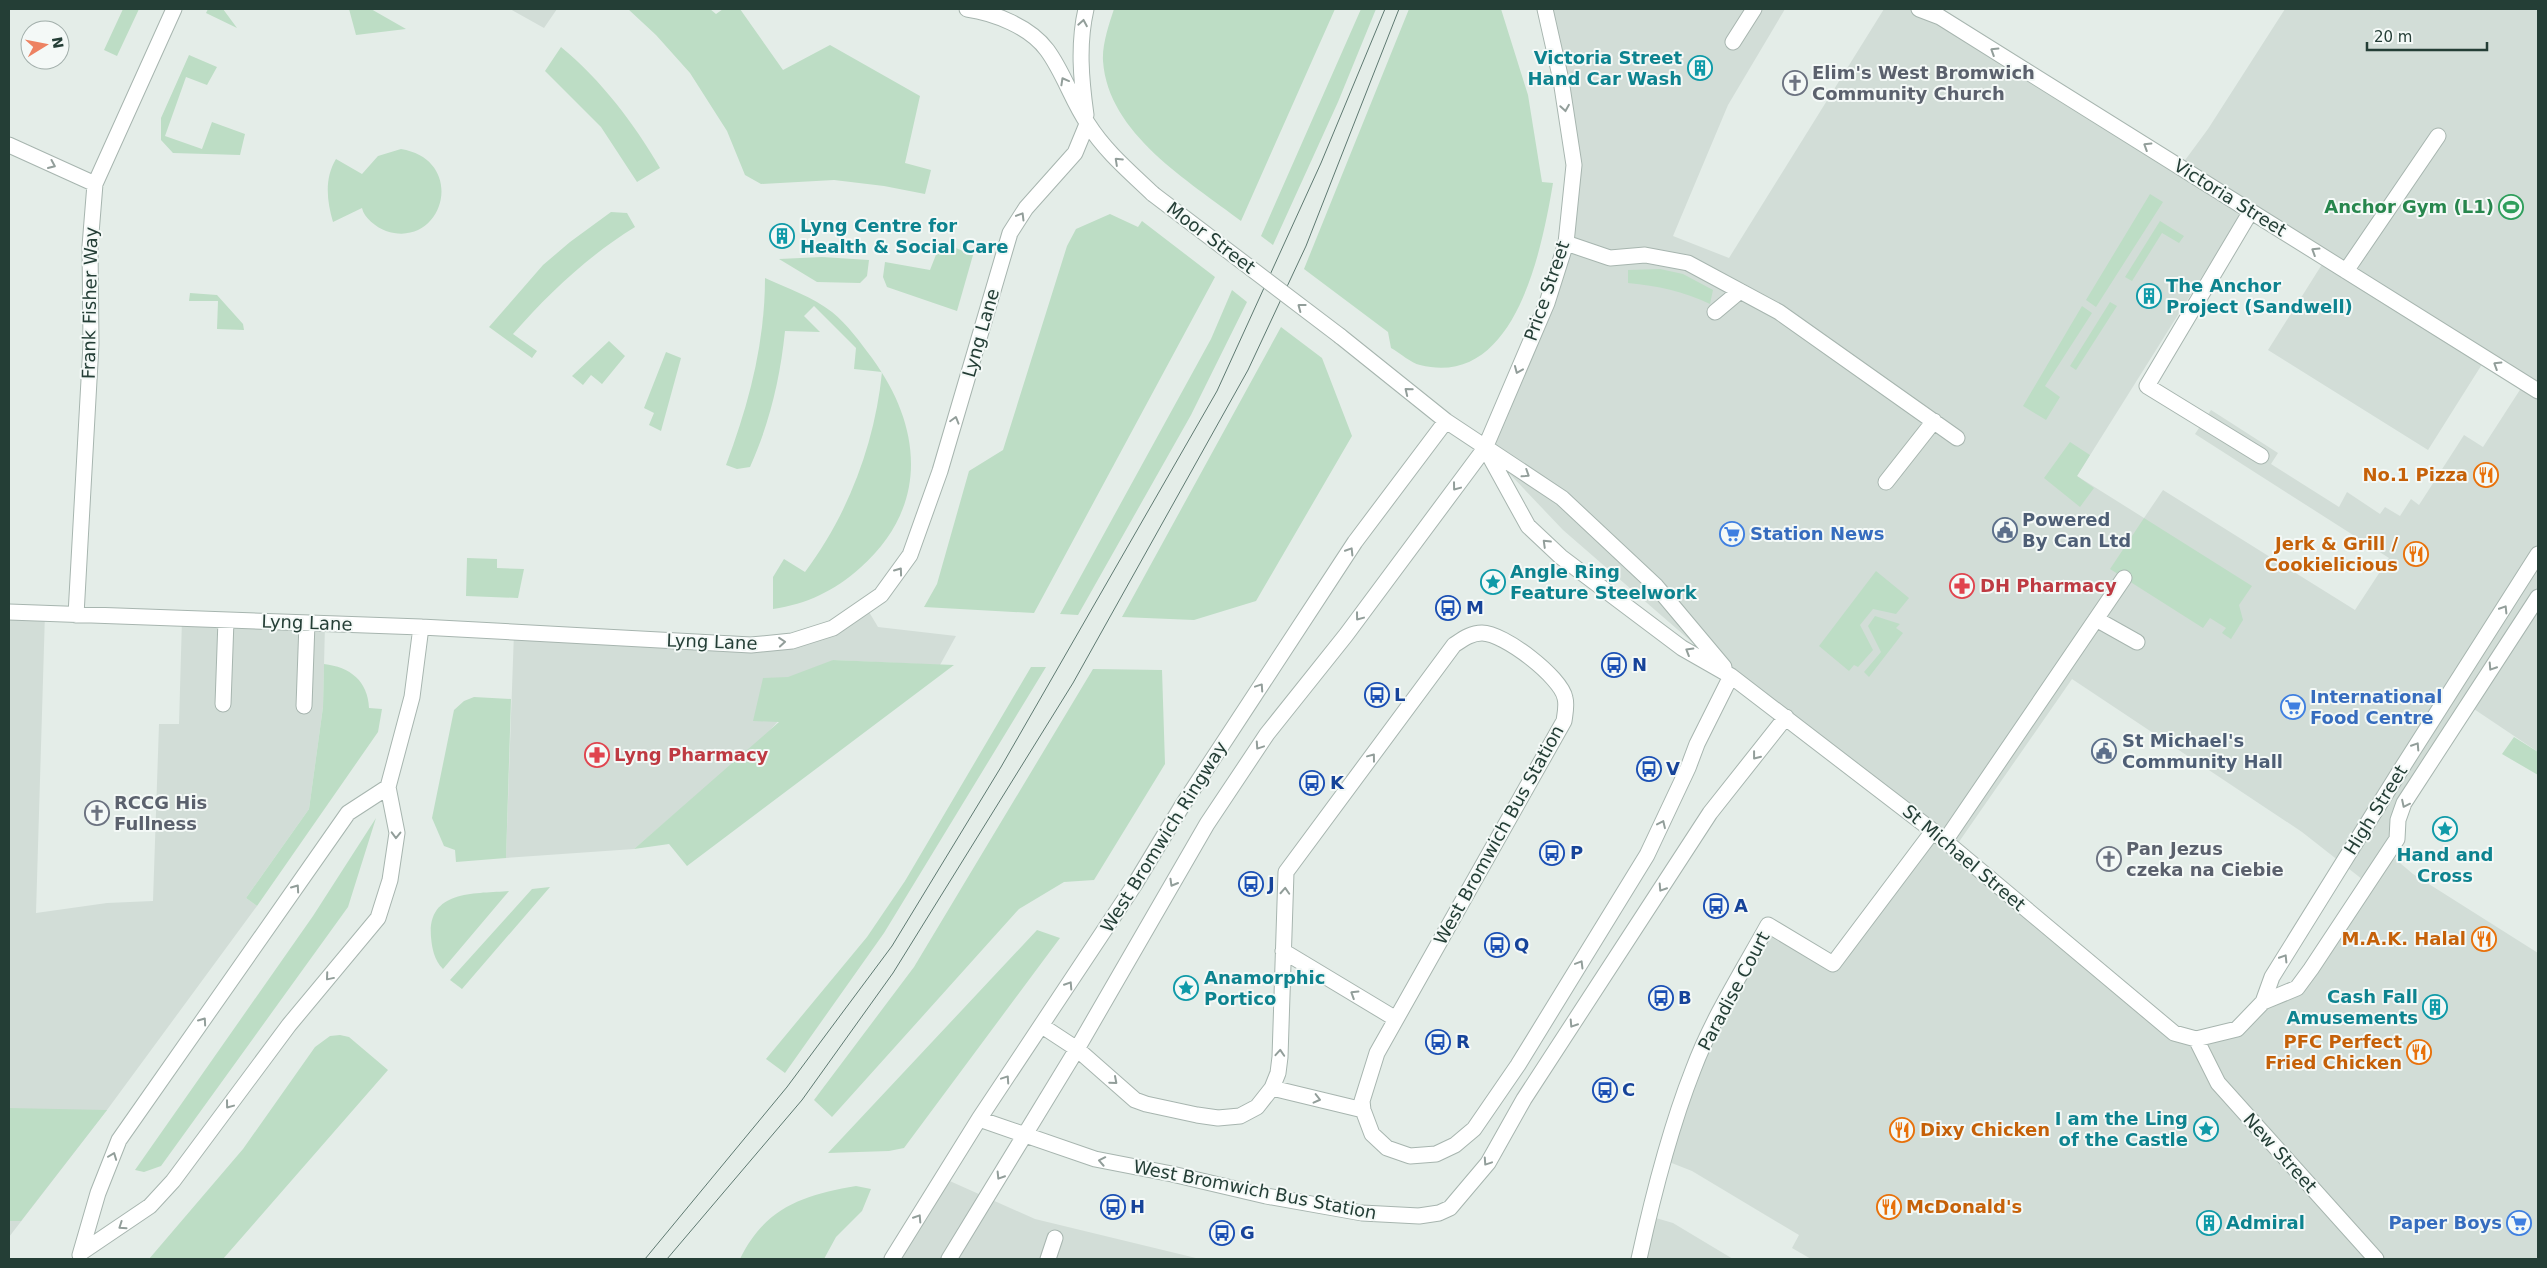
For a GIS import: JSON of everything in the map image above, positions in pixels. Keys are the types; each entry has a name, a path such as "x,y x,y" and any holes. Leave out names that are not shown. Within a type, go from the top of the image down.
{"street":[{"name":"Frank Fisher Way","path":"76,615 91,344 90,246 95,184 174,9"},
{"name":"Moor Street","path":"967,9 984,12 1009,22 1029,33 1047,50 1087,124 1106,149 1153,194 1340,336 1446,421 1562,498 1656,586 1731,676"},
{"path":"1086,9 1082,25 1081,74 1087,124"},
{"name":"Price Street","path":"1485,448 1547,303 1566,243 1574,164 1561,80 1546,9"},
{"path":"1733,42 1754,9"},
{"name":"Victoria Street","path":"1919,9 1940,17 2538,391"},
{"name":"Lyng Lane","path":"9,612 421,627 751,645 792,641 833,628 881,595 910,555 940,471 1010,233 1026,208 1075,153 1087,124"},
{"path":"2346,271 2438,136"},
{"path":"9,145 95,184"},
{"path":"2251,211 2147,386 2261,456"},
{"path":"1566,243 1610,258 1645,255 1688,263 1779,312 1958,438"},
{"path":"1715,312 1740,291"},
{"name":"West Bromwich Ringway","path":"892,1259 979,1119 1135,884 1202,774 1355,542 1446,421"},
{"path":"1886,482 1934,422"},
{"path":"1485,448 1528,526 1561,557 1682,648 1731,676"},
{"name":"West Bromwich Ringway","path":"950,1259 1077,1049 1207,824 1267,734 1346,635 1485,448"},
{"name":"High Street","path":"2196,1039 2238,1029 2263,1002 2272,978 2400,771 2538,554"},
{"path":"1946,841 2124,578"},
{"path":"2263,1002 2297,988 2311,969 2397,840 2398,820 2404,803 2538,597"},
{"path":"2096,619 2136,642"},
{"path":"223,704 226,620"},
{"path":"304,706 306,623"},
{"path":"79,1256 150,1206 173,1181 289,1025 378,918 390,880 398,833 388,787 412,697 421,627"},
{"name":"West Bromwich Bus Station","path":"1042,1026 1077,1049 1135,1100 1197,1115 1218,1118 1240,1116 1257,1106 1272,1088 1280,1057 1286,872 1454,645 1466,636 1483,633 1504,639 1556,681 1565,697 1564,721 1377,1053 1362,1101 1363,1110 1372,1134 1387,1148 1410,1156 1436,1154 1455,1145 1474,1129 1518,1066 1647,855 1688,768 1697,744 1731,676"},
{"name":"St Michael Street","path":"1731,676 1946,841 2174,1033 2196,1039"},
{"name":"West Bromwich Bus Station","path":"979,1119 1095,1159 1362,1214 1419,1216 1439,1213 1450,1208 1488,1163 1524,1099 1710,813 1786,717"},
{"path":"79,1256 98,1193 119,1140 348,813 388,787"},
{"name":"Paradise Court","path":"1639,1259 1668,1144 1693,1069 1728,997 1768,925 1833,964 1933,831"},
{"path":"1284,951 1396,1019"},
{"name":"New Street","path":"2196,1039 2218,1084 2376,1259"},
{"path":"1272,1088 1363,1110"},
{"path":"1048,1259 1055,1238"}],"shaded area":[{"path":"510,9 557,9 544,28"},
{"path":"1545,9 1785,9 1728,105 1673,236 1729,258 1884,9 1919,9 2180,167 2208,129 2285,9 2538,9 2538,752 2468,705 2404,803 2388,853 2413,874 2538,953 2538,1259 1811,1259 1792,1248 1799,1235 1692,1171 1664,1160 1693,1069 1768,925 1833,964 1933,831 1731,676 1563,530 1485,448 1547,303 1574,164","holes":["2245,208 2326,258 2268,350 2428,450 2486,358 2525,382 2483,447 2464,435 2419,505 2411,499 2400,516 2385,507 2380,514 2347,492 2339,507 2271,464 2278,453 2211,410 2195,434 2389,558 2355,610 2163,490 2144,518 2077,476","2072,679 2302,832 2367,883 2297,988 2263,1002 2237,1029 2196,1039 2142,1006 1954,849"]},
{"path":"866,607 878,627 956,636 940,665 833,660 763,738 634,849 506,858 514,632 792,641"},
{"path":"9,612 45,613 36,913 107,903 153,901 159,724 179,724 182,619 325,624 323,707 309,809 246,898 257,906 107,1110 9,1237"},
{"path":"943,1178 1035,1219 1200,1259 892,1259"},
{"path":"1649,1216 1673,1223 1733,1259 1640,1259"}],"green space":[{"path":"123,9 139,9 117,56 104,50"},
{"path":"208,9 223,9 237,28 206,13"},
{"path":"349,9 371,9 406,29 356,35"},
{"path":"628,9 710,9 716,14 723,9 740,9 783,70 830,45 920,96 905,163 931,170 925,194 884,186 834,180 761,184 745,175 727,131 690,73 656,35"},
{"path":"1114,9 1335,9 1241,221 1154,153 1135,133 1119,111 1108,87 1103,61 1105,41"},
{"path":"1361,9 1376,9 1338,102 1273,245 1261,236"},
{"path":"1409,9 1501,9 1528,95 1542,182 1553,183 1541,242 1531,275 1518,307 1501,335 1480,356 1453,367 1420,365 1405,358 1391,348 1388,332 1304,269"},
{"path":"561,47 590,74 616,103 660,168 637,182 601,127 545,71"},
{"path":"189,55 217,67 207,85 186,77 165,136 202,149 212,122 245,134 240,155 173,153 161,140 161,118"},
{"path":"401,149 422,156 435,169 441,185 440,201 434,216 422,228 406,233 386,231 378,227 368,219 362,208 333,222 329,206 328,182 336,159 362,174 378,156"},
{"path":"2150,194 2163,202 2096,307 2086,300"},
{"path":"611,212 627,213 635,227 601,250 570,276 513,334 537,351 532,358 489,327 543,265 570,242"},
{"path":"1110,214 1138,227 1142,221 1215,277 1034,613 924,607 937,584 969,471 1003,450 1067,246 1076,229"},
{"path":"2160,221 2184,236 2179,243 2162,233 2132,281 2125,277"},
{"path":"941,242 973,255 957,311 887,287 883,277 885,262 930,270"},
{"path":"822,257 869,260 867,276 860,283 817,282 779,259"},
{"path":"1660,269 1683,274 1713,290 1710,304 1670,290 1628,283 1628,270"},
{"path":"765,278 808,297 832,312 854,334 881,372 854,369 856,348 814,306 804,316 820,332 785,331 777,383 769,417 750,467 737,469 726,465 742,419 759,350"},
{"path":"1232,290 1247,302 1191,415 1078,615 1060,614 1211,339"},
{"path":"190,293 217,295 243,324 244,330 217,329 218,301 189,301"},
{"path":"2110,302 2117,306 2076,370 2070,366"},
{"path":"2082,306 2092,313 2045,386 2060,397 2046,420 2023,406"},
{"path":"1281,327 1322,358 1352,436 1256,601 1194,620 1122,617"},
{"path":"609,341 625,356 602,384 591,375 583,385 572,376"},
{"path":"666,352 681,358 661,431 649,425 654,413 644,408"},
{"path":"882,373 901,412 909,439 911,466 908,493 898,519 882,544 850,576 830,590 809,600 773,609 773,577 784,559 805,572 834,527 846,502 866,451 873,425"},
{"path":"2070,442 2090,455 2077,476 2094,488 2080,507 2044,478"},
{"path":"2144,518 2252,586 2239,605 2243,620 2231,639 2222,633 2226,628 2210,618 2203,628 2110,569"},
{"path":"467,558 497,559 497,568 524,569 518,598 466,596"},
{"path":"1876,571 1909,598 1896,614 1873,609 1860,625 1873,650 1858,667 1854,665 1849,671 1819,646"},
{"path":"1875,616 1900,624 1896,628 1903,633 1869,677 1864,672 1881,652 1868,626"},
{"path":"833,660 954,665 687,866 669,844 634,849 779,722 753,721 763,678 788,677"},
{"path":"324,664 342,668 356,677 365,690 369,708 382,709 378,732 257,906 246,898 309,809 323,707"},
{"path":"1031,667 1046,667 884,933 785,1073 766,1059 867,937 905,881"},
{"path":"1093,669 1162,670 1165,764 1094,880 1064,882 1019,909 832,1117 814,1100 914,967"},
{"path":"474,697 511,699 506,858 456,862 455,850 444,846 432,818 454,710 464,701"},
{"path":"2514,737 2538,752 2538,775 2502,754"},
{"path":"376,818 348,907 161,1166 144,1172 135,1170 313,916"},
{"path":"550,887 462,989 450,980 532,889"},
{"path":"509,891 443,969 433,950 431,937 432,921 437,910 445,902 456,897 469,894"},
{"path":"1037,930 1060,938 904,1148 889,1151 828,1153"},
{"path":"340,1035 349,1037 388,1070 223,1259 149,1259 243,1149 315,1047 330,1036"},
{"path":"9,1108 107,1110 21,1221 9,1221"},
{"path":"856,1186 871,1189 862,1211 836,1237 824,1259 740,1259 750,1241 761,1227 788,1206 819,1194"}],"tram line":[{"path":"645,1259 787,1087 892,946 1001,767 1217,391 1321,163 1385,9"},
{"path":"667,1259 802,1100 893,973 1073,683 1248,370 1306,246 1399,9"}],"place":[{"name":"Victoria Street Hand Car Wash","path":"1700,68"},
{"name":"Elim's West Bromwich Community Church","path":"1795,83"},
{"name":"Anchor Gym (L1)","path":"2511,207"},
{"name":"Lyng Centre for Health & Social Care","path":"782,236"},
{"name":"The Anchor Project (Sandwell)","path":"2149,296"},
{"name":"No.1 Pizza","path":"2486,475"},
{"name":"Powered By Can Ltd","path":"2005,530"},
{"name":"Station News","path":"1732,534"},
{"name":"Jerk & Grill / Cookielicious","path":"2416,554"},
{"name":"Angle Ring Feature Steelwork","path":"1493,582"},
{"name":"DH Pharmacy","path":"1962,586"},
{"name":"M","path":"1448,608"},
{"name":"N","path":"1614,665"},
{"name":"L","path":"1377,695"},
{"name":"International Food Centre","path":"2293,707"},
{"name":"St Michael's Community Hall","path":"2104,751"},
{"name":"Lyng Pharmacy","path":"597,755"},
{"name":"V","path":"1649,769"},
{"name":"K","path":"1312,783"},
{"name":"RCCG His Fullness","path":"97,813"},
{"name":"Hand and Cross","path":"2445,829"},
{"name":"P","path":"1552,853"},
{"name":"Pan Jezus czeka na Ciebie","path":"2109,859"},
{"name":"J","path":"1251,884"},
{"name":"A","path":"1716,906"},
{"name":"M.A.K. Halal","path":"2484,939"},
{"name":"Q","path":"1497,945"},
{"name":"Anamorphic Portico","path":"1186,988"},
{"name":"B","path":"1661,998"},
{"name":"Cash Fall Amusements","path":"2435,1007"},
{"name":"R","path":"1438,1042"},
{"name":"PFC Perfect Fried Chicken","path":"2419,1052"},
{"name":"C","path":"1605,1090"},
{"name":"I am the Ling of the Castle","path":"2206,1129"},
{"name":"Dixy Chicken","path":"1902,1130"},
{"name":"H","path":"1113,1207"},
{"name":"McDonald's","path":"1889,1207"},
{"name":"Admiral","path":"2209,1223"},
{"name":"Paper Boys","path":"2519,1223"},
{"name":"G","path":"1222,1233"}]}
